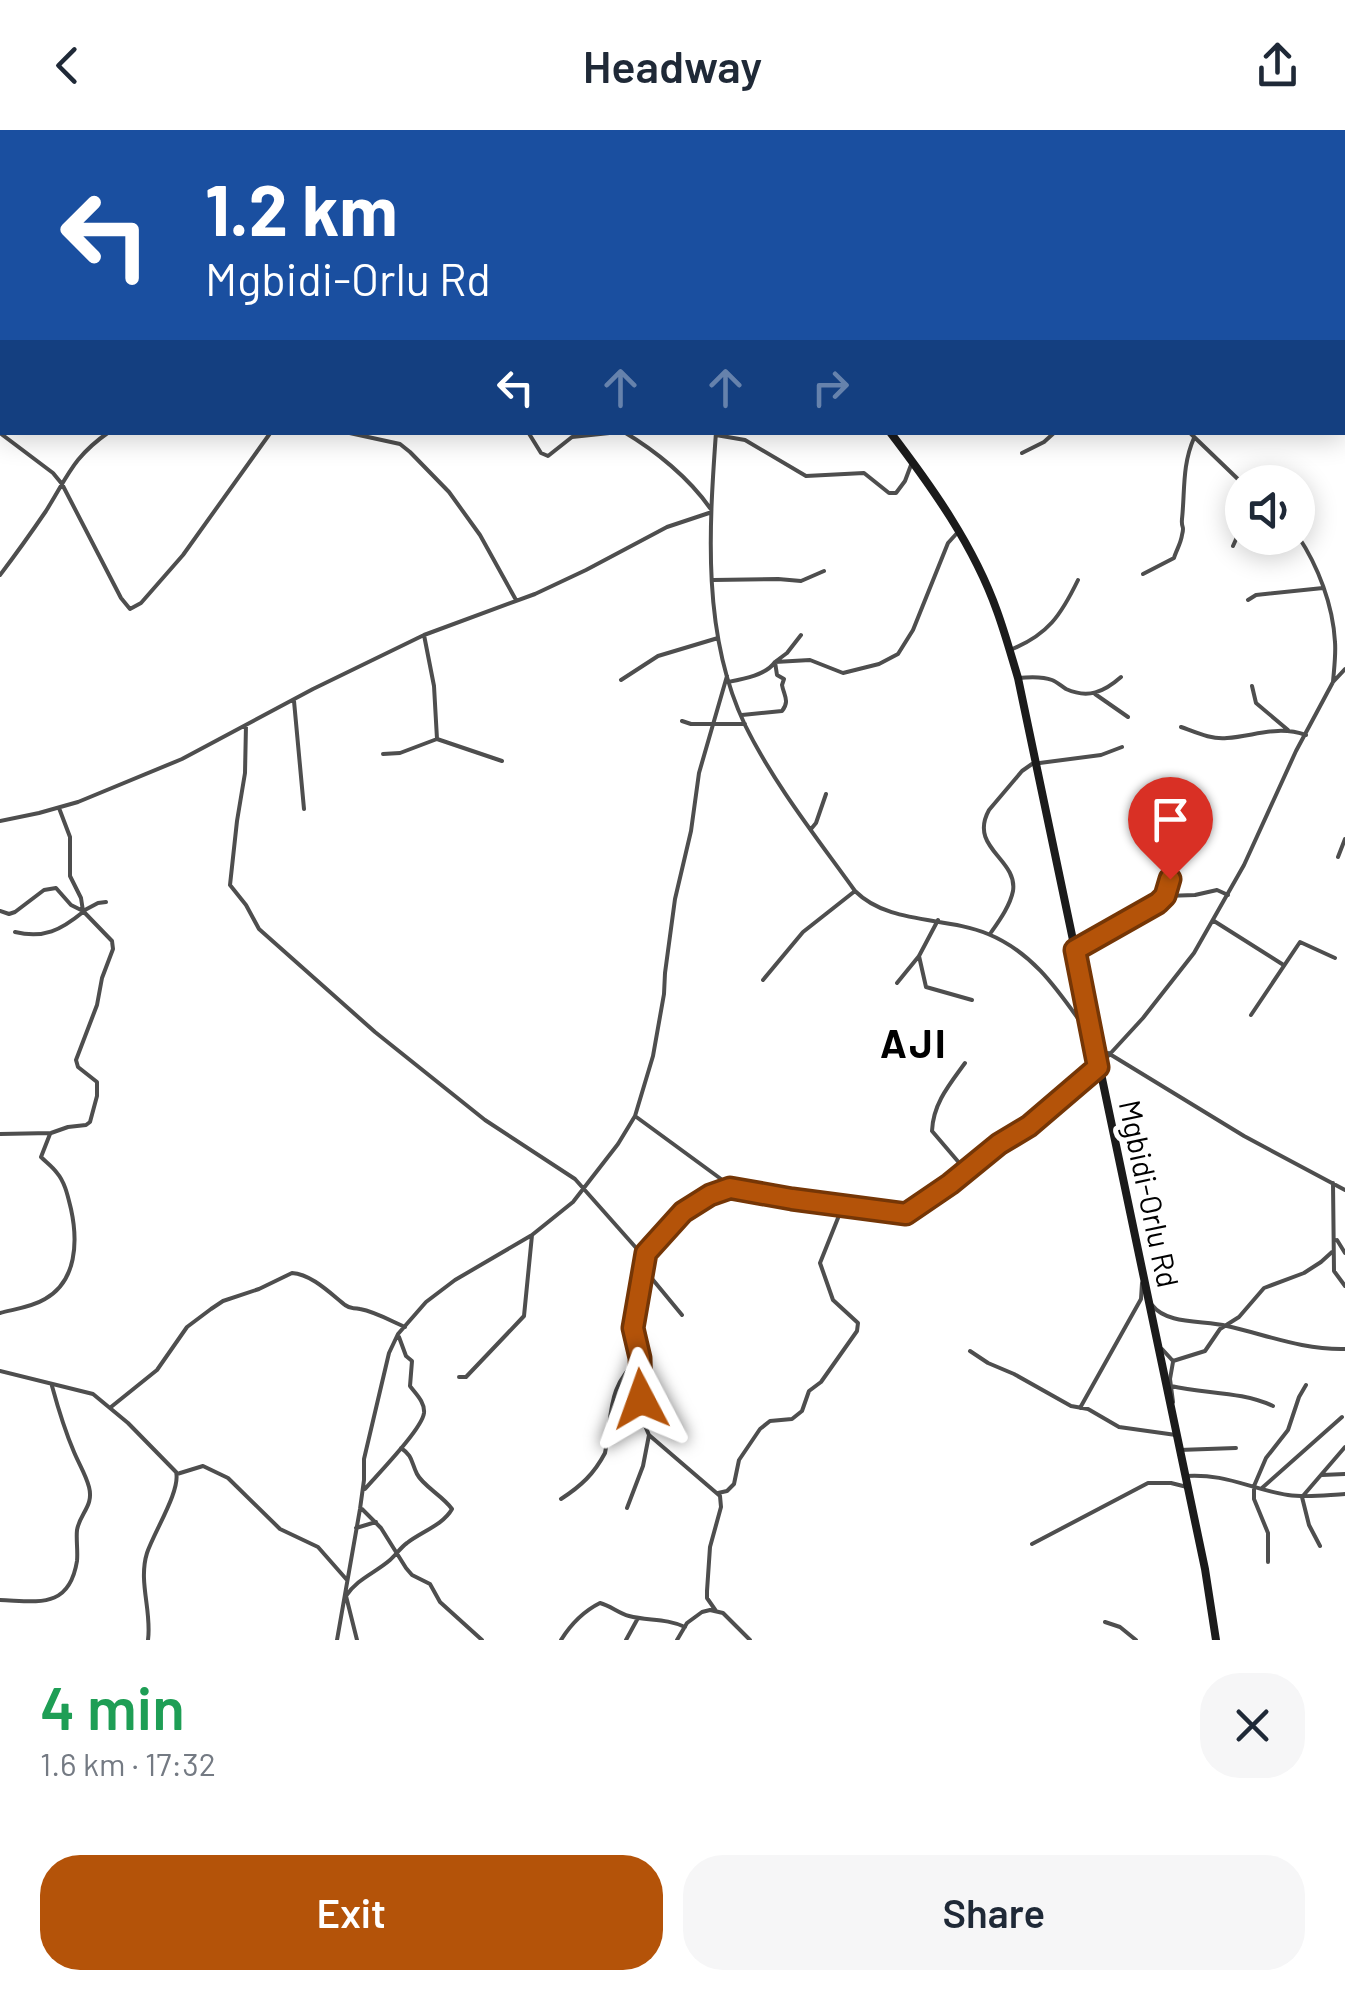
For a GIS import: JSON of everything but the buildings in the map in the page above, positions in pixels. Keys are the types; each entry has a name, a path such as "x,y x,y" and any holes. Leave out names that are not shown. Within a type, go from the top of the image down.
{"main road":[{"name":"Mgbidi-Orlu Rd","path":"892,435 934,490 958,532 996,608 1018,678 1216,1640"}],"street":[{"path":"1,435 53,472 120,598 128,609 133,609 183,555 269,435"},
{"path":"0,575 83,452 105,435"},
{"path":"359,435 400,444 449,492 480,535 516,600"},
{"path":"530,435 540,453 548,456 572,437 592,435"},
{"path":"625,435 675,470 710,511"},
{"path":"716,435 710,511 718,638 745,724 781,785 864,900 895,914 990,934 1037,964 1092,1038"},
{"path":"721,435 745,440 806,476 864,473 889,493 900,490 913,463"},
{"path":"1022,453 1052,435"},
{"path":"1192,435 1225,467"},
{"path":"1143,574 1174,558 1184,532 1186,455 1194,438"},
{"path":"0,821 59,808 182,760 424,635 586,570 666,527 710,511"},
{"path":"775,662 810,660 843,673 879,664 898,654 914,630 948,543 958,532"},
{"path":"1308,555 1332,615 1336,643 1333,682"},
{"path":"713,580 800,582 824,570"},
{"path":"1010,650 1032,641 1047,629 1061,613 1078,580"},
{"path":"1248,600 1323,588"},
{"path":"424,635 434,686 437,739"},
{"path":"728,679 747,679 771,668 802,635"},
{"path":"621,680 658,656 718,638"},
{"path":"742,715 782,711 785,707 784,679 777,675 775,662"},
{"path":"750,1640 710,1604 707,1591 710,1547 721,1507 718,1493 649,1435 643,1421 640,1358 633,1328 646,1253 683,1212 730,1188 906,1214 1029,1126 1098,1067 1160,999 1214,921 1296,751 1333,682 1345,669"},
{"path":"1339,676 1345,680"},
{"path":"1018,678 1052,680 1080,694 1095,694 1121,677"},
{"path":"337,1640 360,1508 364,1459 389,1352 398,1334 426,1302 455,1280 559,1215 584,1190 634,1116 653,1056 699,773 728,679"},
{"path":"1252,686 1256,703 1288,730 1306,736"},
{"path":"1095,694 1128,718"},
{"path":"294,700 304,809"},
{"path":"682,721 745,724"},
{"path":"246,725 245,773 230,885 259,930 375,1032 486,1120 574,1179 638,1250 646,1253"},
{"path":"1181,728 1225,739 1288,730"},
{"path":"382,754 400,753 437,739 502,761"},
{"path":"990,934 1014,888 1010,873 984,837 985,817 1022,770 1036,762 1100,755 1122,747"},
{"path":"811,829 826,794"},
{"path":"1165,896 1178,848 1178,802"},
{"path":"59,808 70,837 70,876 83,911"},
{"path":"1338,857 1345,839"},
{"path":"0,912 14,912 44,890 56,888 71,905 83,911 113,947 96,1009 76,1060 78,1067 96,1082 97,1096 88,1124 50,1132 0,1134"},
{"path":"763,980 803,932 855,890"},
{"path":"1075,950 1165,896 1216,890 1228,895"},
{"path":"15,932 32,936 62,929 83,911 106,902"},
{"path":"896,983 920,956 938,920"},
{"path":"1214,921 1283,965"},
{"path":"1251,1015 1300,942 1335,958"},
{"path":"920,956 926,988 972,1000"},
{"path":"1108,1053 1244,1136 1345,1190"},
{"path":"965,1064 939,1100 932,1131 967,1172"},
{"path":"634,1116 721,1179 724,1190"},
{"path":"0,1313 48,1298 71,1268 76,1246 67,1192 58,1174 40,1156 50,1132"},
{"path":"1333,1183 1334,1271 1345,1286"},
{"path":"718,1493 734,1484 740,1460 760,1429 770,1421 792,1419 802,1411 809,1391 821,1382 857,1331 858,1323 832,1300 820,1263 842,1206"},
{"path":"1334,1226 1345,1233"},
{"path":"458,1376 466,1377 524,1316 532,1235"},
{"path":"1335,1238 1345,1253"},
{"path":"1173,1361 1205,1351 1224,1325 1240,1317 1264,1288 1304,1273 1332,1252"},
{"path":"644,1269 682,1315"},
{"path":"110,1407 157,1370 187,1327 211,1309 292,1273 304,1276 348,1307 405,1327"},
{"path":"1080,1408 1141,1300 1143,1274"},
{"path":"1149,1301 1157,1312 1173,1318 1224,1325 1287,1343 1345,1349"},
{"path":"362,1492 417,1428 424,1414 420,1398 410,1386 412,1361 406,1356 398,1334"},
{"path":"1158,1346 1173,1361"},
{"path":"970,1350 1071,1406 1088,1410 1119,1427 1176,1434"},
{"path":"561,1499 585,1482 602,1460 620,1379 640,1358"},
{"path":"1173,1361 1174,1422"},
{"path":"0,1372 93,1394 158,1451 177,1474 177,1487 142,1571 148,1640"},
{"path":"0,1600 49,1601 62,1591 74,1572 78,1556 79,1524 91,1498 89,1484 72,1448 51,1384"},
{"path":"1171,1386 1254,1397 1273,1406"},
{"path":"1268,1562 1268,1533 1254,1498 1254,1486 1266,1458 1288,1430 1306,1386"},
{"path":"1262,1488 1342,1417"},
{"path":"627,1508 649,1435"},
{"path":"1302,1496 1345,1447"},
{"path":"346,1596 368,1574 447,1517 452,1509 422,1482 412,1455 401,1448"},
{"path":"1179,1450 1236,1448"},
{"path":"177,1474 203,1466 228,1478 280,1529 318,1547 347,1580"},
{"path":"1322,1475 1344,1475"},
{"path":"1185,1476 1216,1476 1302,1496 1345,1494"},
{"path":"1032,1544 1148,1483 1187,1488"},
{"path":"1302,1496 1309,1525 1320,1546"},
{"path":"360,1508 376,1522 412,1575 430,1584 440,1602 482,1640"},
{"path":"356,1528 376,1522"},
{"path":"346,1596 358,1640"},
{"path":"561,1640 569,1626 600,1604 612,1606 625,1616 666,1620 685,1627"},
{"path":"677,1640 702,1612 716,1610"},
{"path":"626,1640 638,1618"},
{"path":"1105,1622 1136,1640"}],"district":[{"name":"AJI","path":"914,1044"}],"route":[{"path":"641,1399 640,1358 633,1328 646,1253 672,1221 710,1195 730,1188 906,1214 934,1196 999,1144 1029,1126 1098,1067 1075,950 1158,903 1165,896 1170,879"}]}
